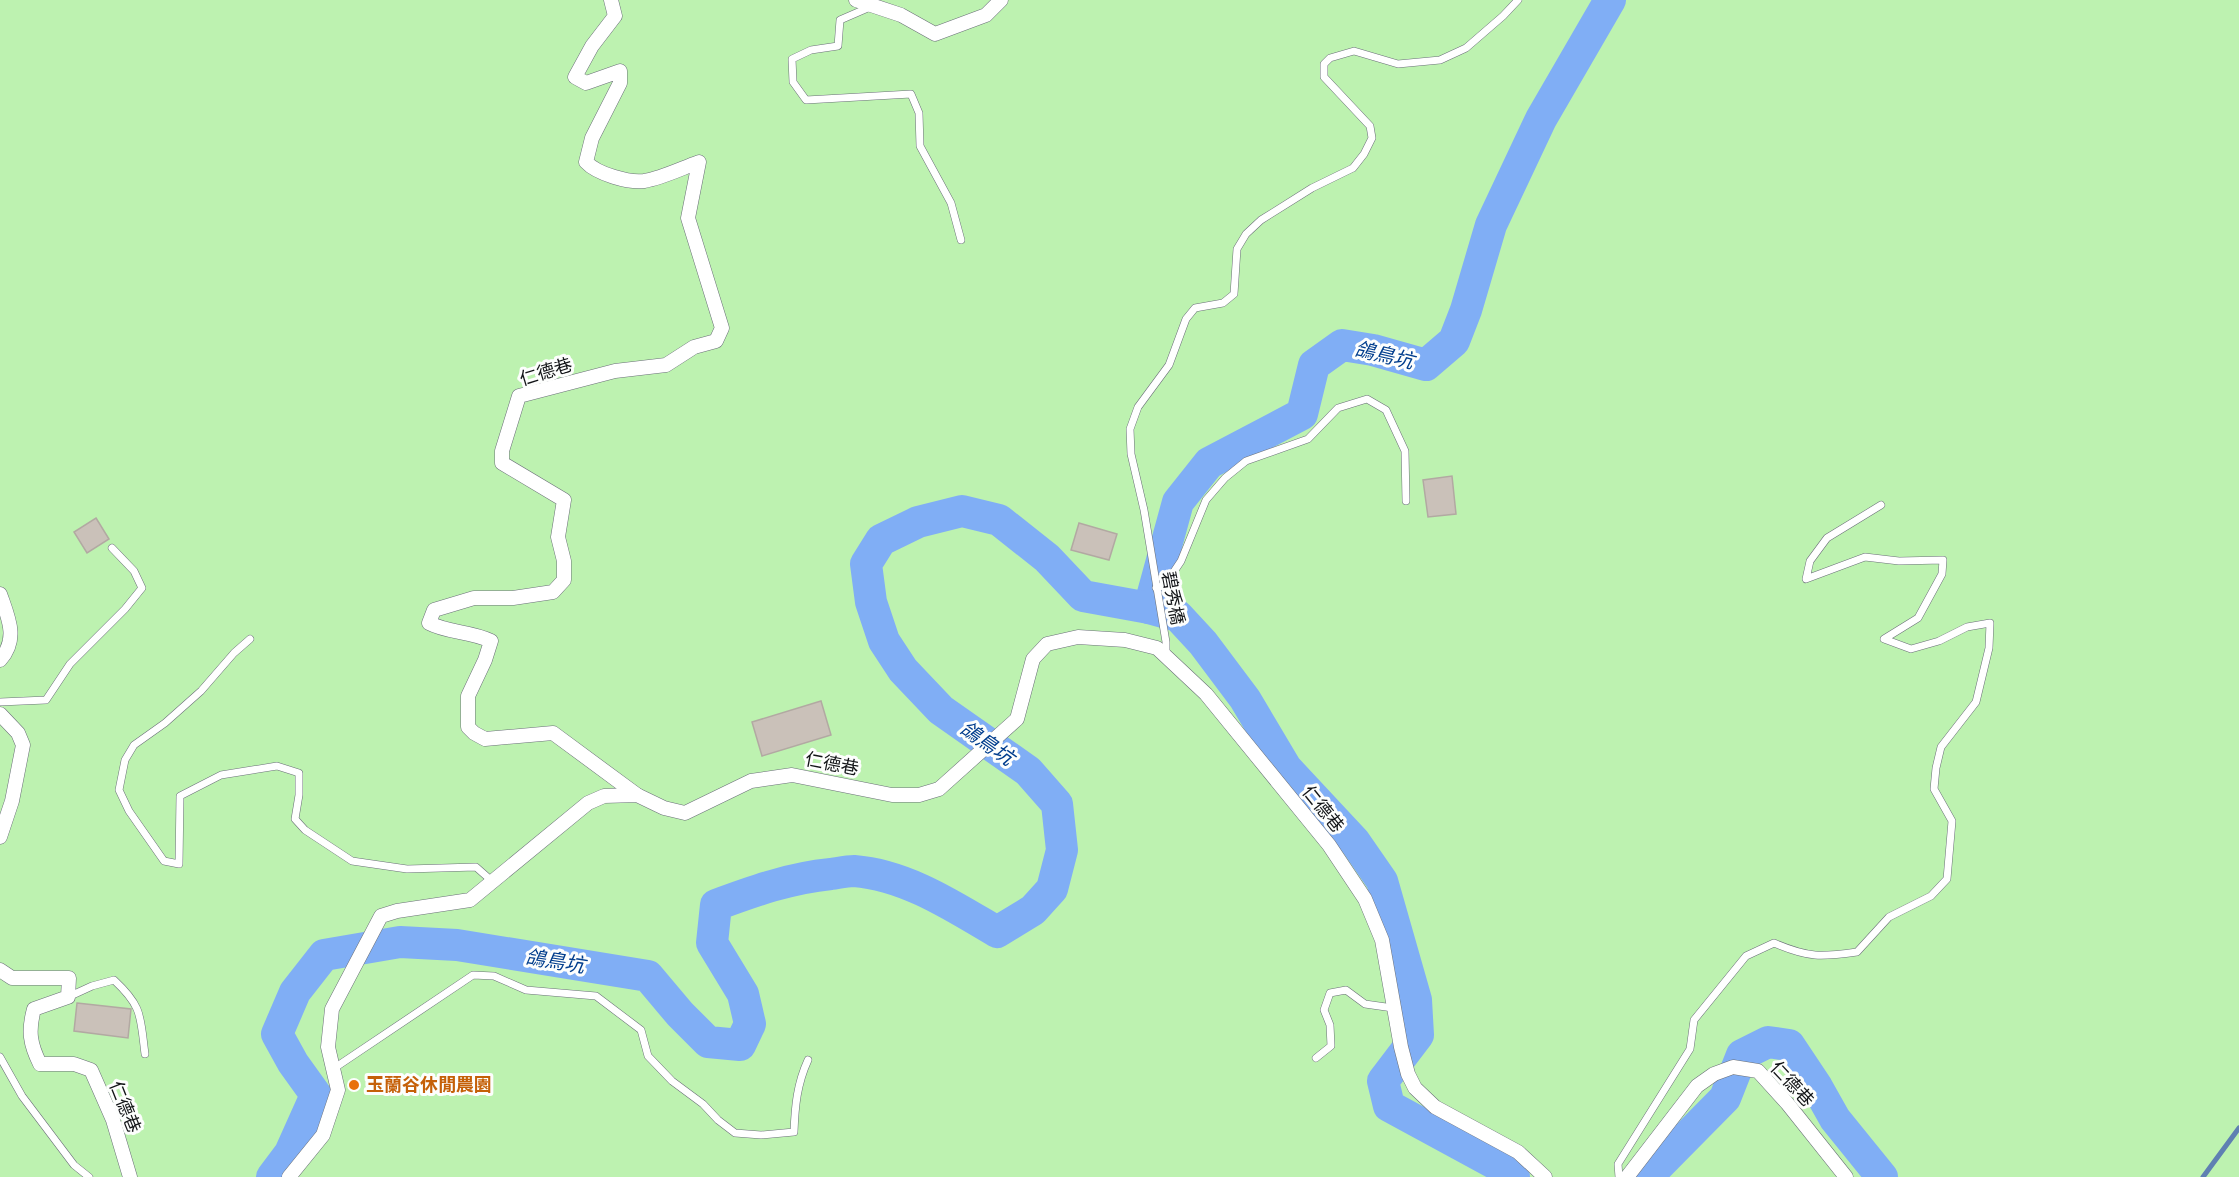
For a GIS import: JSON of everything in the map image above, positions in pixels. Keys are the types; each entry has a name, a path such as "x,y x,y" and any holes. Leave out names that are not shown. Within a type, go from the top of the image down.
{"street":[{"name":"仁德巷","path":"611,0 615,15 592,46 575,77 586,83 620,71 620,83 592,138 586,162 592,169 603,175 643,181 699,162 688,218 722,328 716,340 694,346 666,365 615,371 519,396 502,451 502,463 564,500 558,537 564,561 564,580 553,592 513,598 474,598 435,610 429,623 440,629 479,635 491,641 468,696 468,727 485,739 553,733 637,795 664,808 685,813 751,781 792,775 892,795 919,795 939,789 1017,719 1033,659 1047,644 1078,637 1125,640 1158,648 1206,694 1329,845 1365,899 1382,940 1401,1047 1408,1074 1415,1088 1435,1107 1518,1152 1545,1177"},
{"path":"856,0 901,15 935,33 986,15 1001,0"},
{"path":"0,594 12,629 6,653 0,660"},
{"path":"0,714 18,733 23,745 12,801 0,837"},
{"name":"仁德巷","path":"333,1069 328,1047 332,1009 381,916 397,911 470,900 588,803 604,796 637,795"},
{"path":"0,970 12,978 69,978 68,997"},
{"name":"仁德巷","path":"68,997 34,1009 29,1028 34,1052 40,1064 74,1064 91,1070 113,1120 130,1177"},
{"name":"仁德巷","path":"1627,1177 1697,1086 1714,1074 1733,1067 1758,1071 1787,1103 1846,1177"},
{"path":"289,1177 323,1135 338,1090 333,1069"}],"lane":[{"name":"碧秀橋","path":"1166,656 1166,642 1144,510 1131,454 1130,429 1138,407 1169,365 1186,319 1195,308 1223,303 1234,294 1236,249 1246,234 1261,220 1312,188 1353,168 1364,154 1372,138 1370,126 1324,77 1324,64 1330,58 1354,51 1398,64 1440,60 1466,48 1518,0"},
{"path":"872,6 840,20 838,46 811,50 792,59 793,82 806,100 912,94 919,113 920,146 951,203 961,240"},
{"path":"1156,588 1165,585 1181,561 1206,500 1225,478 1246,462 1308,439 1338,408 1367,399 1386,410 1404,452 1406,501"},
{"path":"1619,1177 1618,1164 1690,1049 1694,1020 1746,956 1774,943 1799,954 1822,957 1857,952 1889,917 1931,896 1947,879 1952,820 1934,789 1936,768 1941,747 1976,702 1989,648 1990,623 1967,627 1938,641 1911,649 1884,639 1917,618 1942,574 1943,560 1899,561 1865,557 1806,579 1810,561 1827,538 1881,505"},
{"path":"0,702 46,700 70,664 125,609 142,588 134,571 112,548"},
{"path":"250,639 234,653 201,691 165,723 134,745 125,760 119,790 129,811 164,861 179,864 180,796 221,775 278,766 299,772 299,795 295,819 304,830 352,861 407,869 476,867 493,882"},
{"path":"333,1069 473,975 494,976 526,990 596,996 641,1030 648,1056 672,1081 703,1104 735,1133 760,1135 794,1132 799,1078 808,1060"},
{"path":"68,997 92,986 114,980 129,994 139,1010 146,1054"},
{"path":"1316,1058 1331,1046 1330,1025 1324,1010 1330,993 1346,990 1365,1004 1393,1008"},
{"path":"0,1057 21,1096 74,1165 89,1177"}],"green space":[{"path":"0,0 2239,0 2239,1177 0,1177"}],"building":[{"path":"1452,476 1456,514 1428,517 1423,480"},
{"path":"96,518 109,539 87,553 74,532"},
{"path":"1079,523 1117,534 1109,560 1071,550"},
{"path":"821,701 831,735 762,756 752,722"},
{"path":"77,1003 131,1009 128,1038 74,1031"}],"waterway":[{"name":"鴿鳥坑","path":"1149,608 1178,502 1209,463 1302,414 1314,365 1342,345 1373,350 1426,365 1454,341 1466,310 1491,225 1541,119 1610,0"},
{"name":"鴿鳥坑","path":"272,1177 290,1153 316,1095 293,1063 277,1034 295,992 324,955 400,942 457,945 648,976 680,1014 708,1042 740,1045 750,1024 743,994 712,943 716,905 787,882 854,871 892,879 929,893 997,932 1033,910 1052,889 1062,850 1057,804 1028,771 941,710 903,670 884,641 871,602 866,564 881,540 918,522 962,511 999,520 1047,558 1083,596 1149,608 1178,616 1203,643 1245,699 1286,768 1355,842 1382,881 1416,1000 1418,1035 1383,1081 1389,1106 1507,1170 1514,1177"},
{"path":"1647,1177 1725,1098 1742,1055 1768,1042 1789,1045 1835,1119 1882,1177"},
{"path":"2203,1177 2239,1128"}],"place":[{"name":"玉蘭谷休閒農園","path":"354,1085"}]}
